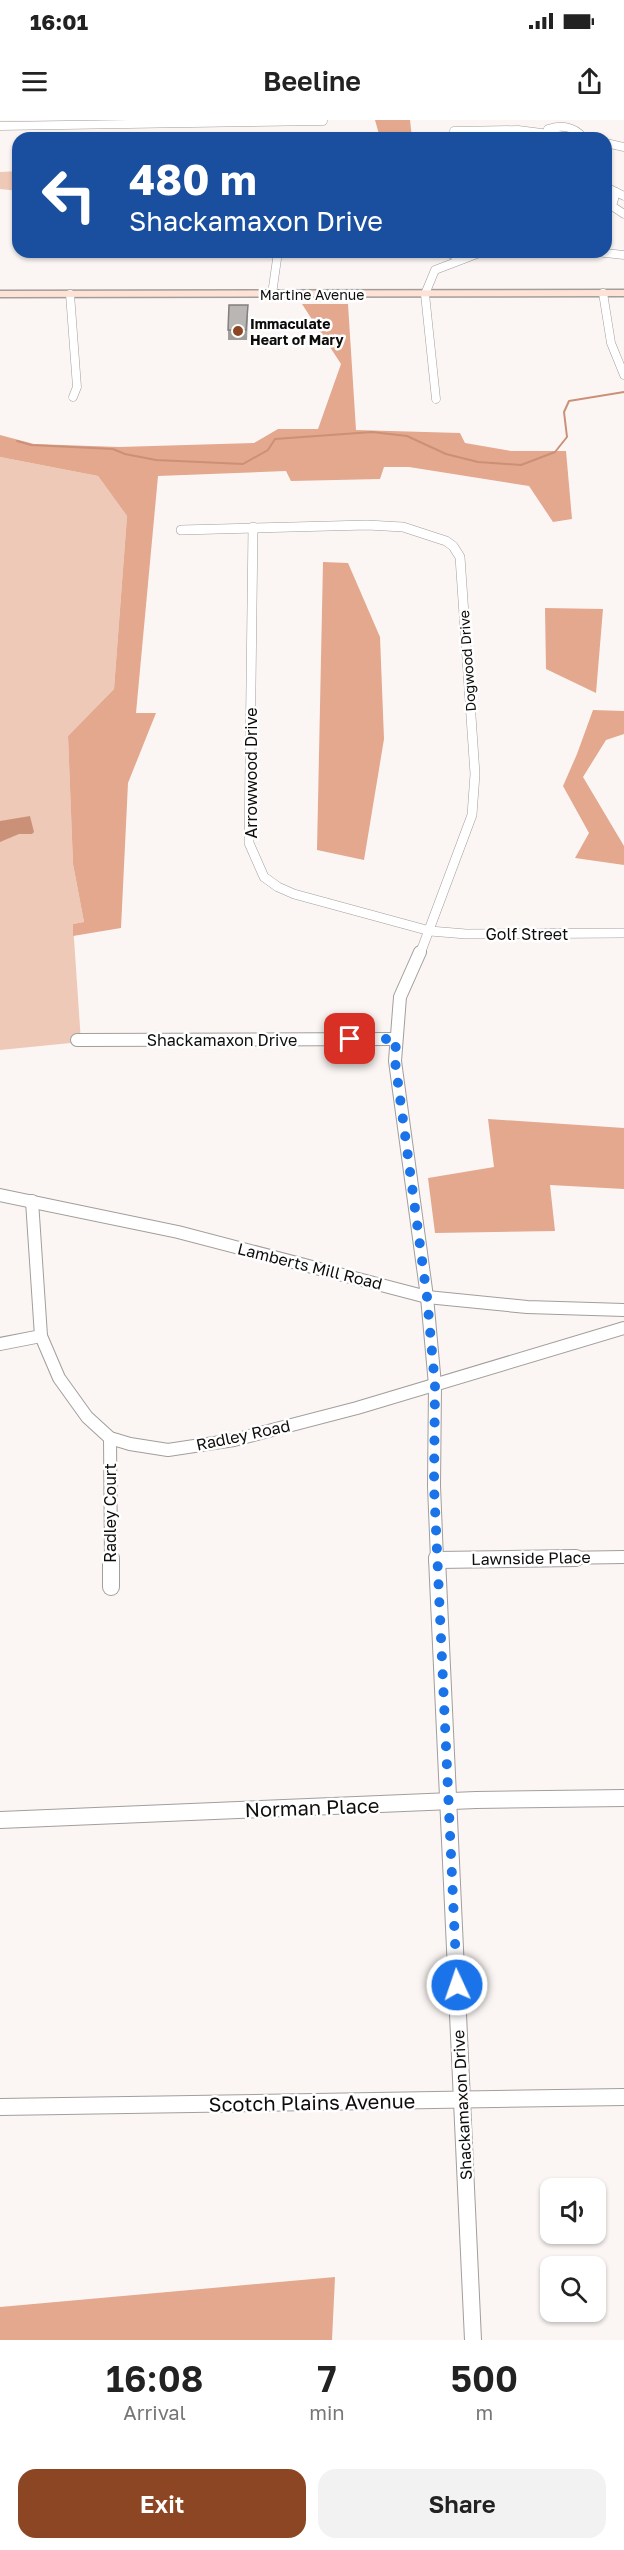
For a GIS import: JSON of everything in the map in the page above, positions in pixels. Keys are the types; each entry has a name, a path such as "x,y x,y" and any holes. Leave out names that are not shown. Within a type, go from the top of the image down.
{"main road":[{"name":"Martine Avenue","path":"0,294 624,293"}],"street":[{"path":"454,120 454,130 545,132"},
{"path":"0,126 323,121"},
{"path":"612,190 624,196"},
{"path":"616,192 612,206 624,214"},
{"path":"272,294 277,258"},
{"path":"436,399 425,293 435,270 463,259"},
{"path":"603,293 611,343 624,375"},
{"path":"70,294 77,387 73,397"},
{"name":"Dogwood Drive","path":"181,530 253,527 403,527 446,541 458,552 475,762 472,815 430,931 400,997 396,1039"},
{"name":"Arrowwood Drive","path":"253,527 249,843 253,856 264,877 294,894 430,931"},
{"name":"Golf Street","path":"430,931 466,934 624,933"},
{"name":"Shackamaxon Drive","path":"77,1040 396,1039 395,1061 427,1297 435,1385 434,1486 473,2340"},
{"name":"Lamberts Mill Road","path":"0,1195 178,1232 427,1297 527,1307 624,1310"},
{"path":"32,1202 41,1336 59,1378 87,1417 110,1438"},
{"name":"Radley Road","path":"110,1438 168,1450 234,1440 435,1385 624,1328"},
{"path":"0,1344 41,1336"},
{"name":"Radley Court","path":"110,1438 111,1587"},
{"name":"Lawnside Place","path":"437,1560 624,1557"},
{"name":"Norman Place","path":"0,1820 448,1801 624,1798"},
{"name":"Scotch Plains Avenue","path":"0,2107 624,2097"}],"shaded area":[{"path":"375,120 410,120 411,132 378,132"},
{"path":"12,171 12,190 0,189 0,172"},
{"path":"302,304 348,304 356,430 460,433 465,443 511,451 566,451 572,519 553,522 529,486 409,467 384,467 380,479 291,481 286,471 158,476 136,713 156,713 128,783 121,928 73,936 73,924 84,922 73,864 68,736 114,689 127,516 98,476 0,457 0,435 34,444 119,447 254,443 278,429 318,429 341,364"},
{"path":"0,457 98,476 127,516 114,689 68,736 73,864 84,922 73,924 81,1042 0,1050"},
{"path":"323,562 348,563 380,637 384,739 364,860 317,850"},
{"path":"545,608 603,609 596,693 546,669"},
{"path":"593,710 624,711 624,734 606,740 583,777 624,846 624,865 575,858 589,833 563,786"},
{"path":"30,816 34,832 32,834 19,834 0,842 0,821"},
{"path":"488,1119 624,1128 624,1189 550,1185 555,1231 435,1233 428,1178 494,1167"},
{"path":"335,2277 332,2340 0,2340 0,2307"}],"building":[{"path":"229,305 248,305 246,330 228,330"}],"waterway":[{"path":"17,441 31,445 113,449 125,454 156,460 243,464 268,450 275,439 372,432 407,436 446,454 478,462 521,465 555,452 567,437 564,412 569,401 624,392"}],"place":[{"name":"Immaculate Heart of Mary","path":"238,331"}],"route":[{"path":"350,1039 396,1039 395,1061 427,1297 435,1385 434,1486 457,1985"}]}
